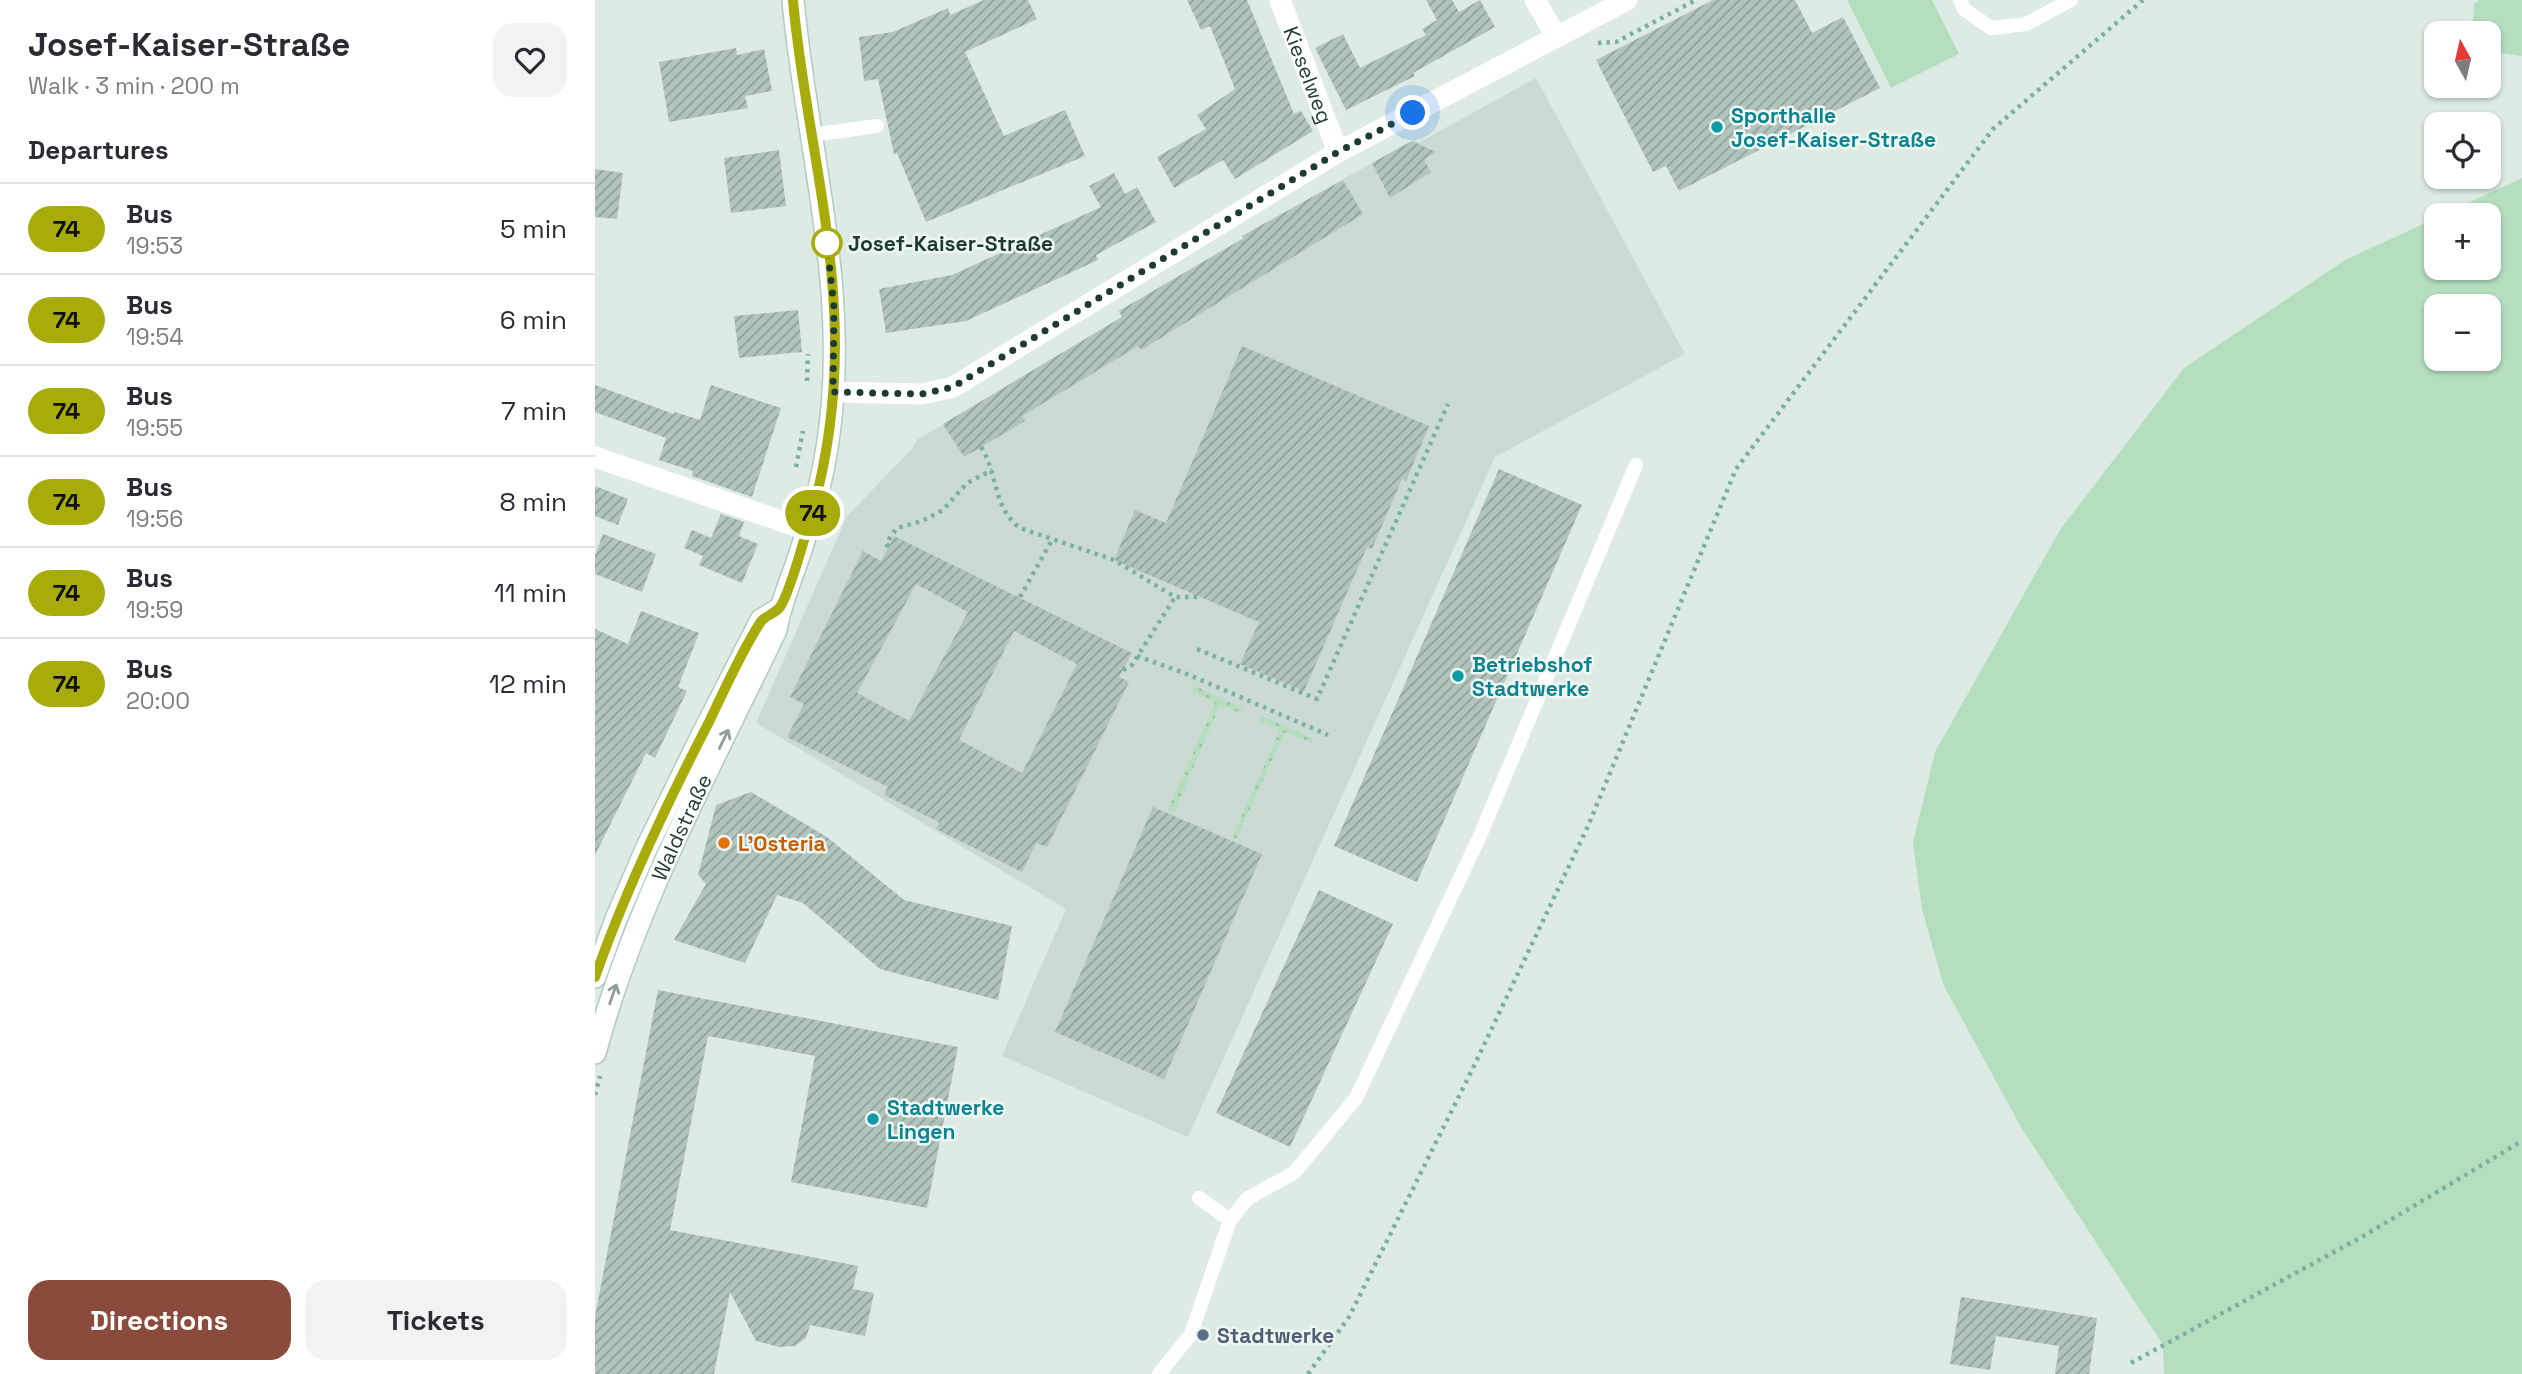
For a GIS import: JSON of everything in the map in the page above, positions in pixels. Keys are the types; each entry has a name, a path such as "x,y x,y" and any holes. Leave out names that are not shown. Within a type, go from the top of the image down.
{"street":[{"name":"Waldstraße","path":"598,1062 599,1019 652,889 776,630 779,609 807,530 823,466 833,392 834,308 828,244 793,0"},
{"name":"Kieselweg","path":"1280,0 1338,152"},
{"path":"1535,0 1556,36"},
{"path":"833,392 922,394 953,387 1338,152 1627,0"},
{"path":"595,457 807,530"},
{"name":"Waldstraße","path":"595,977 647,847 703,733 761,620 779,609"}],"lane":[{"path":"1960,0 1964,9 1991,28 2026,24 2071,0"},
{"path":"811,135 877,126"},
{"path":"1159,1374 1191,1334 1230,1220 1248,1198 1294,1173 1356,1098 1479,838 1636,465"},
{"path":"1199,1198 1230,1220"}],"path":[{"path":"1308,1374 1349,1317 1474,1066 1583,838 1736,469 1993,129 2143,0"},
{"path":"1196,649 1317,699 1448,404"},
{"path":"981,447 992,470 1008,519 1020,528 1114,560 1175,597 1201,597"},
{"path":"888,547 886,543 897,528 922,521 943,510 967,483 992,470"},
{"path":"1020,597 1052,540"},
{"path":"1123,670 1132,665 1175,597"},
{"path":"1137,656 1187,674 1328,735"},
{"path":"595,1095 598,1062"},
{"path":"2131,1363 2367,1234 2522,1142"}],"shaded area":[{"path":"1536,78 1685,354 1495,457 1188,1137 1002,1056 1066,909 756,723 847,516 911,450 917,440 1122,317 1119,311 1243,238 1242,236 1415,139 1418,143"}],"green space":[{"path":"1847,0 1932,0 1959,54 1891,88"},
{"path":"2479,0 2522,0 2522,56 2501,53 2501,21 2473,21 2474,4"},
{"path":"2522,178 2522,1374 2164,1374 2163,1345 2022,1129 1943,984 1922,909 1913,843 1935,752 2060,530 2184,368 2345,260 2424,224 2424,280 2501,280 2501,203 2468,203"},
{"path":"1195,686 1242,708 1240,713 1220,705 1174,813 1168,810 1215,703 1192,691"},
{"path":"1262,716 1314,739 1312,743 1285,732 1236,840 1232,838 1280,730 1260,721"}],"building":[{"path":"984,0 1028,0 1037,19 965,52 1004,136 1065,110 1085,156 926,222 897,153 894,154 878,79 864,81 859,37 893,32 948,8 950,15"},
{"path":"1187,0 1247,0 1294,114 1301,111 1313,131 1235,179 1223,160 1174,188 1157,157 1206,129 1197,115 1235,89 1210,26 1201,30"},
{"path":"1426,0 1452,0 1459,12 1480,0 1495,27 1413,73 1415,76 1346,110 1315,48 1343,34 1360,68 1426,35 1422,29 1437,20"},
{"name":"Sporthalle Josef-Kaiser-Straße","path":"1713,0 1795,0 1812,33 1843,17 1880,88 1679,191 1666,166 1653,172 1596,60"},
{"path":"736,48 737,55 764,49 772,91 745,96 748,108 669,122 659,62"},
{"path":"1412,141 1436,152 1424,160 1431,172 1390,198 1372,163"},
{"path":"779,150 786,206 731,213 724,158"},
{"path":"595,169 623,173 617,219 595,217"},
{"path":"1114,173 1125,194 1137,187 1156,222 1096,255 1098,260 966,321 886,333 879,289 952,275 1101,207 1089,186"},
{"path":"1343,180 1363,214 1141,350 1138,346 1022,416 1025,421 964,457 943,424 1122,317 1119,311 1244,238 1242,236"},
{"path":"798,310 802,352 739,358 734,316"},
{"path":"1242,346 1429,426 1406,481 1402,479 1372,549 1367,547 1304,691 1240,664 1259,622 1114,560 1135,510 1166,523"},
{"path":"595,385 674,414 675,412 700,420 711,385 781,408 752,497 692,476 693,471 659,460 666,438 595,412"},
{"name":"Betriebshof Stadtwerke","path":"1499,469 1582,505 1417,882 1334,846"},
{"path":"595,486 628,499 618,525 595,516"},
{"path":"721,514 744,522 739,536 758,544 742,583 699,565 703,556 684,548 692,530 711,538"},
{"path":"603,534 656,554 642,592 595,574 595,555"},
{"path":"894,536 1132,653 1119,677 1129,682 1047,847 1036,843 1022,872 936,829 939,822 884,795 888,787 787,737 804,704 790,697 863,551 881,561","holes":["916,584 968,612 909,721 857,693","1014,631 1077,664 1022,773 959,740"]},
{"path":"641,611 699,633 678,687 687,691 655,758 646,753 595,855 595,629 628,644"},
{"path":"751,792 827,837 904,900 1012,926 998,1000 880,969 803,903 777,895 745,963 674,940 706,884 698,875 716,805"},
{"path":"1153,807 1262,854 1164,1079 1055,1032"},
{"path":"1319,890 1393,924 1290,1147 1216,1113"},
{"name":"Stadtwerke Lingen","path":"658,990 958,1047 927,1208 791,1182 815,1056 708,1036 670,1230 858,1266 853,1289 874,1293 865,1336 810,1325 806,1338 795,1346 779,1347 756,1341 730,1292 714,1374 595,1374 595,1316"},
{"path":"1961,1297 2097,1318 2089,1374 2055,1374 2059,1346 1996,1336 1990,1370 1950,1364"}],"bus line":[{"name":"74","path":"595,977 647,847 703,733 761,620 779,609 803,545 820,485 833,392 834,308 828,244 793,0"}],"place":[{"name":"Sporthalle Josef-Kaiser-Straße","path":"1717,127"},
{"name":"Josef-Kaiser-Straße","path":"827,243"},
{"name":"Betriebshof Stadtwerke","path":"1458,676"},
{"name":"L'Osteria","path":"724,843"},
{"name":"Stadtwerke Lingen","path":"873,1119"},
{"name":"Stadtwerke","path":"1203,1335"}],"route":[{"path":"827,243 834,308 833,392 922,394 953,387 1338,152 1413,113"}]}
